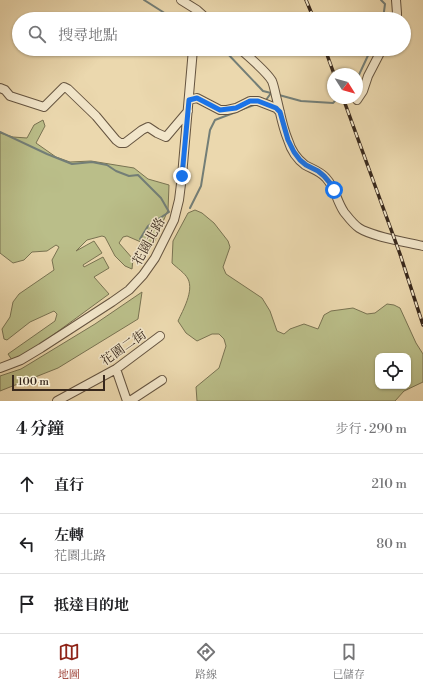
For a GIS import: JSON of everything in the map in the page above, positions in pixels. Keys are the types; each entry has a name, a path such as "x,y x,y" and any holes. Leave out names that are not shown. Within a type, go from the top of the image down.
{"street":[{"path":"181,0 197,10"},
{"path":"396,0 398,12"},
{"name":"花園北路","path":"0,368 21,360 48,344 129,290 143,275 155,258 174,220 179,200 193,56"},
{"path":"247,56 267,75 272,82 288,140 294,152 300,160 318,171 330,183 345,213 354,224 376,235 423,246"},
{"path":"363,91 368,76 378,56"},
{"path":"0,88 5,90 10,96 44,107 64,87 68,89 96,116 120,143 125,143 148,127 166,137 188,111"},
{"path":"189,100 197,98 220,110 236,108 250,101 258,101 280,111"},
{"name":"花園二街","path":"57,401 116,368 160,336"},
{"path":"116,368 129,401 162,380"}],"green space":[{"path":"43,120 45,126 36,143 56,157 70,162 91,161 134,168 148,179 169,185 168,210 153,245 150,246 127,236 123,237 119,243 133,259 132,269 125,266 115,256 105,237 102,236 87,240 76,251 94,241 102,253 83,265 84,267 103,257 109,268 94,277 109,294 23,357 12,360 8,354 55,321 57,314 54,311 30,322 7,340 4,339 2,329 10,317 13,302 19,294 54,270 52,260 59,247 56,245 47,251 32,252 24,260 13,263 0,253 0,133 13,137 27,138 34,125"},
{"path":"195,210 202,213 214,223 228,241 230,247 223,267 226,274 262,298 270,311 277,331 284,334 290,329 304,324 318,329 324,315 331,311 353,308 367,314 375,313 387,304 400,308 416,343 423,354 423,382 411,388 411,353 375,353 375,389 408,389 404,391 395,401 197,401 196,387 219,368 226,346 224,339 219,334 212,334 197,341 186,333 178,321 190,289 188,279 172,263 173,241 188,213"},
{"path":"142,292 138,319 58,368 0,391 0,376 21,369 95,324"}],"waterway":[{"path":"144,0 163,12"},
{"path":"381,0 385,4 384,12"},
{"path":"230,56 263,91 271,93"},
{"path":"362,68 368,56"},
{"path":"264,101 271,93"},
{"path":"279,95 301,101 327,103"},
{"path":"240,110 254,105"},
{"path":"190,208 201,186 210,130 215,120 236,112"},
{"path":"0,132 72,164 92,162 107,165 116,171 129,176 138,175 161,198 169,212 148,226 140,239"}],"railway":[{"path":"306,0 311,12"},
{"path":"328,56 332,68"},
{"path":"345,104 400,254 423,325"}],"route":[{"path":"182,176 189,100 197,98 204,100 216,109 220,110 236,108 250,101 258,101 276,108 280,112 288,140 294,152 306,165 324,176 334,190"}]}
